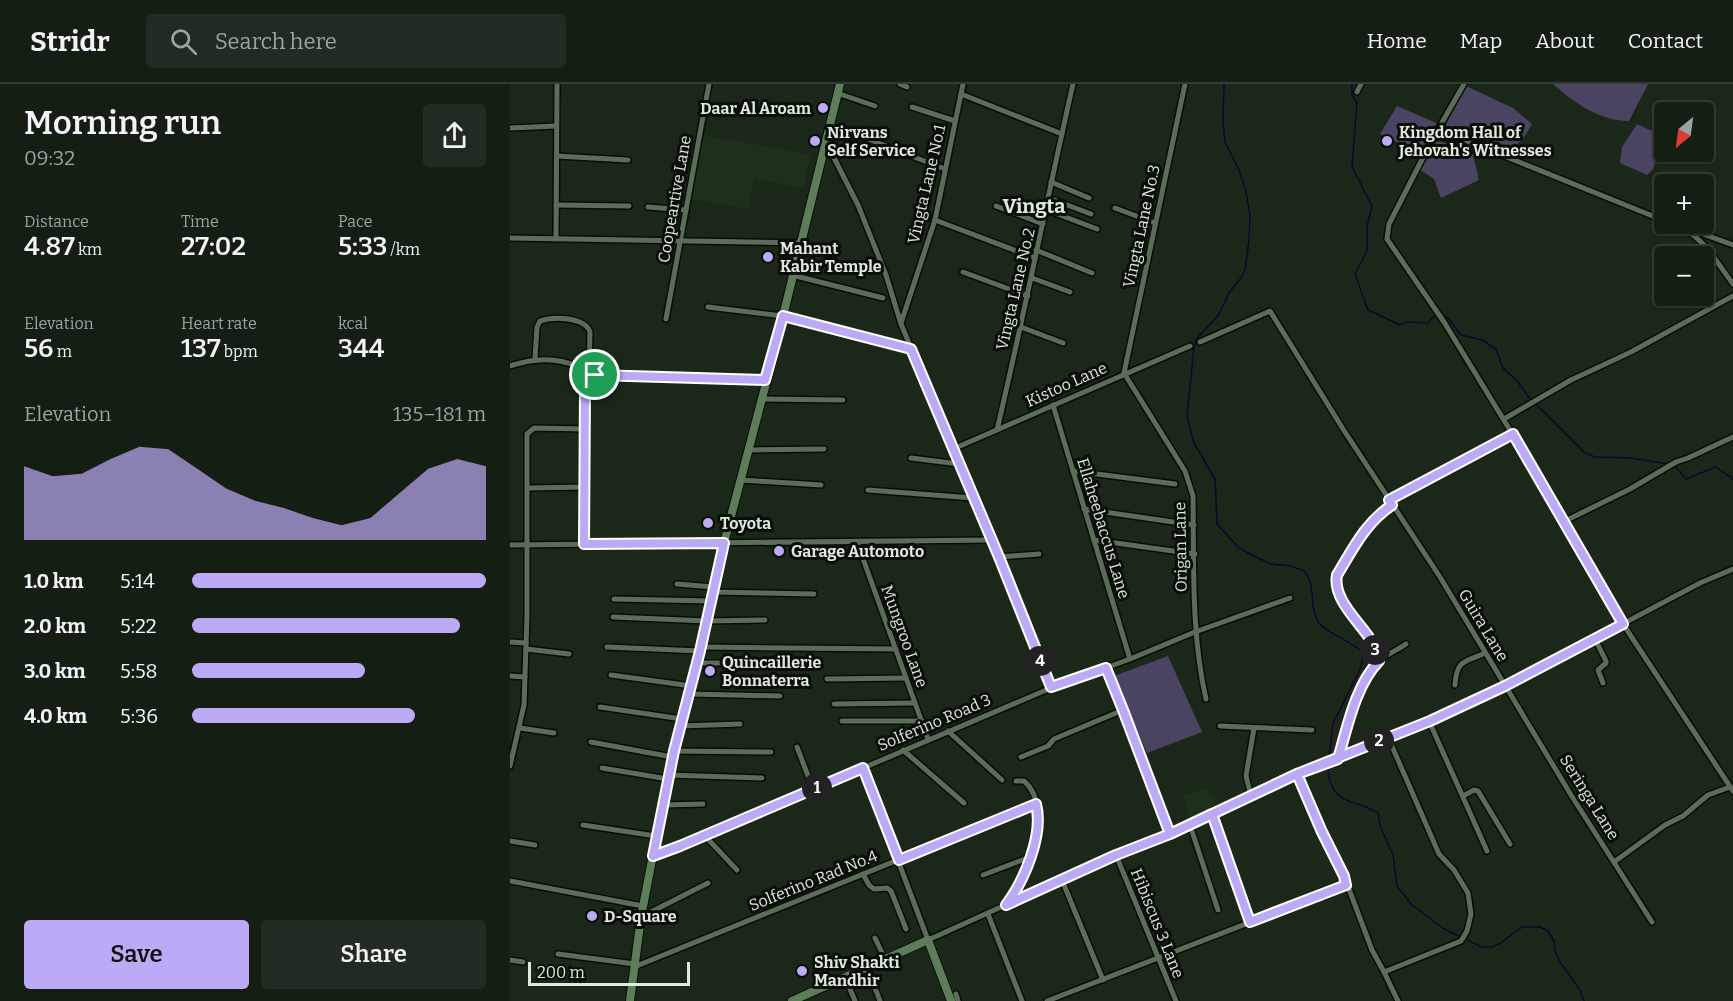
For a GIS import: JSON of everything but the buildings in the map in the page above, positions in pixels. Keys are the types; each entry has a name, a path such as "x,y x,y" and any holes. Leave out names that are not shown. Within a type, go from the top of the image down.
{"main road":[{"path":"630,1001 641,917 673,754 691,690 724,543 827,144 840,84"},
{"path":"792,1001 805,998 845,977 928,940 953,998"}],"street":[{"path":"556,239 557,84"},
{"name":"Coopeartive Lane","path":"666,319 709,84"},
{"path":"900,84 907,87"},
{"name":"Vingta Lane No.1","path":"901,324 935,220 963,84"},
{"name":"Vingta Lane No.2","path":"997,430 1073,84"},
{"name":"Vingta Lane No.3","path":"1124,373 1185,84"},
{"path":"1357,92 1361,84"},
{"path":"1464,84 1389,224 1387,239 1444,322 1504,419 1623,624 1732,789 1708,795 1683,816 1665,825 1614,862"},
{"path":"837,93 875,106"},
{"path":"961,94 1062,134"},
{"path":"912,107 955,121"},
{"path":"510,128 555,126"},
{"path":"1436,133 1462,139 1654,217"},
{"path":"868,139 945,169"},
{"path":"827,144 858,205 886,275 911,349 1051,687"},
{"path":"558,156 628,160"},
{"path":"1051,182 1089,198"},
{"path":"1049,198 1091,213"},
{"path":"556,205 630,206"},
{"path":"996,206 1043,224"},
{"path":"648,207 686,210"},
{"path":"1115,208 1155,223"},
{"path":"1047,210 1097,229"},
{"path":"935,220 1035,258"},
{"path":"1692,234 1706,248 1733,284"},
{"path":"1701,234 1733,245"},
{"path":"510,238 801,243"},
{"path":"1036,250 1092,273"},
{"path":"963,272 1028,296"},
{"path":"792,275 884,298"},
{"path":"1032,278 1070,292"},
{"path":"1504,419 1571,380 1631,352 1733,296"},
{"path":"708,307 783,316 911,349"},
{"name":"Guira Lane","path":"1200,342 1270,311 1440,578 1505,686"},
{"path":"535,358 537,327 540,321 548,319 582,322 589,328 592,373 586,383 584,544"},
{"path":"1021,327 1063,343"},
{"name":"Kistoo Lane","path":"953,449 1190,346"},
{"path":"510,366 535,358 555,360 592,373 765,380"},
{"name":"Origan Lane","path":"1124,373 1185,471 1193,496 1195,632 1199,668 1206,699"},
{"path":"761,399 843,400"},
{"name":"Ellaheebaccus Lane","path":"1053,405 1130,660"},
{"path":"510,766 524,705 528,545 526,438 529,431 534,428 585,429"},
{"path":"1379,661 1372,642 1351,615 1341,596 1336,580 1337,575 1364,532 1390,502 1513,434"},
{"path":"1565,521 1630,489 1676,462 1733,437"},
{"path":"749,450 824,449"},
{"path":"911,458 959,464"},
{"path":"1073,471 1175,484"},
{"path":"741,480 821,485"},
{"path":"528,488 585,487"},
{"path":"868,490 973,498"},
{"path":"1084,509 1194,525"},
{"path":"510,545 990,540"},
{"path":"1094,540 1195,554"},
{"name":"Mungroo Lane","path":"857,542 928,739"},
{"path":"999,557 1039,554"},
{"path":"863,768 928,940 1116,855 1170,834 1297,774 1430,721 1505,686 1700,583 1733,569"},
{"path":"677,584 714,590 814,594"},
{"name":"Solferino Road 3","path":"653,856 705,836 1051,687 1130,660 1195,632 1290,598"},
{"path":"614,599 711,601"},
{"path":"613,617 707,621 765,620"},
{"path":"1595,639 1606,661 1598,670 1603,683"},
{"path":"510,642 569,654"},
{"path":"1335,760 1352,711 1369,673 1379,661 1406,644"},
{"path":"607,646 701,649 896,649"},
{"path":"1455,685 1459,665 1485,653"},
{"path":"697,663 772,663"},
{"path":"1106,668 1170,834"},
{"path":"611,675 691,690 780,696"},
{"path":"510,676 525,677"},
{"path":"827,679 906,678"},
{"name":"Seringa Lane","path":"1505,686 1652,922"},
{"path":"834,704 915,704"},
{"path":"600,707 681,722 740,724"},
{"path":"1021,757 1048,746 1054,739 1123,710"},
{"path":"842,721 922,721"},
{"path":"1430,721 1487,851"},
{"path":"1220,726 1312,730"},
{"path":"520,728 554,733"},
{"path":"1251,796 1246,776 1254,728"},
{"path":"948,731 1002,780"},
{"path":"510,737 517,738"},
{"path":"1384,972 1450,947 1464,937 1471,914 1468,893 1454,870 1439,854 1388,737"},
{"path":"591,742 673,754 771,752"},
{"path":"797,747 813,789"},
{"path":"903,750 964,804"},
{"path":"602,768 668,777 762,778"},
{"path":"1297,774 1344,876 1372,950 1398,1001"},
{"path":"1006,905 1023,877 1030,857 1038,816 1036,804 1027,783 1016,781"},
{"path":"1463,796 1474,790 1478,791 1510,844"},
{"path":"663,805 703,804"},
{"name":"Solferino Rad No.4","path":"634,966 1036,804"},
{"path":"1212,814 1250,922"},
{"path":"583,825 656,836"},
{"path":"1190,825 1218,910"},
{"path":"705,836 737,870"},
{"path":"510,841 535,845"},
{"name":"Hibiscus 3 Lane","path":"1116,855 1176,1001"},
{"path":"983,876 1030,857"},
{"path":"863,874 874,889 887,888 891,891 906,929"},
{"path":"1062,880 1103,980"},
{"path":"510,881 643,906"},
{"path":"641,917 708,883"},
{"path":"1047,1001 1346,885"},
{"path":"988,914 1022,1001"},
{"path":"875,938 885,959"},
{"path":"558,954 634,966"},
{"path":"510,960 523,962"},
{"path":"867,967 880,1001"},
{"path":"845,977 855,1001"},
{"path":"953,998 958,1001"}],"shaded area":[{"path":"1553,84 1648,84 1629,121 1608,118 1588,110"},
{"path":"1466,86 1513,108 1532,124 1523,139 1508,153 1444,128"},
{"path":"1397,106 1439,124 1422,154 1380,134"},
{"path":"1637,124 1654,132 1655,162 1653,169 1647,175 1620,163 1622,147"},
{"path":"701,135 810,154 804,188 754,179 749,209 690,199"},
{"path":"1436,141 1459,146 1473,154 1479,180 1441,198 1434,179 1419,169"},
{"path":"1168,656 1202,732 1147,753 1114,676"},
{"path":"1208,788 1220,808 1191,821 1182,796"}],"waterway":[{"path":"1224,84 1225,142 1239,170 1246,191 1250,216 1249,240 1245,270 1241,278 1229,293 1218,316 1197,338 1194,347 1187,417 1194,443 1215,479 1217,524 1239,548 1271,564 1291,566 1304,571 1308,576 1314,612 1320,624 1363,653 1361,667 1333,724 1329,758"},
{"path":"1352,84 1352,95 1357,103 1352,167 1372,206 1367,227 1367,251 1355,274 1368,310 1400,325 1407,322 1428,323 1434,316 1437,316"},
{"path":"1442,315 1449,319 1461,335 1482,340 1496,349 1503,368 1585,453 1595,457 1631,458 1669,464"},
{"path":"1674,465 1686,479 1716,467 1733,479"},
{"path":"1329,762 1329,778 1340,797 1378,813 1380,826 1393,855 1397,886 1412,905 1444,929 1482,947 1492,947 1501,943 1520,928 1540,927 1548,931 1554,941 1560,962 1580,990 1584,1001"}],"place":[{"name":"Daar Al Aroam","path":"823,108"},
{"name":"Nirvans Self Service","path":"815,141"},
{"name":"Kingdom Hall of Jehovah's Witnesses","path":"1387,141"},
{"name":"Mahant Kabir Temple","path":"768,257"},
{"name":"Toyota","path":"708,523"},
{"name":"Garage Automoto","path":"779,551"},
{"name":"Quincaillerie Bonnaterra","path":"710,671"},
{"name":"D-Square","path":"592,916"},
{"name":"Shiv Shakti Mandhir","path":"802,971"}],"district":[{"name":"Vingta","path":"1034,206"}],"route":[{"path":"595,375 588,378 585,390 584,544 724,543 690,694 678,733 653,856 863,768 899,860 1036,804 1038,816 1030,857 1023,877 1006,905 1116,855 1170,834 1212,814 1231,805 1251,796 1297,774 1325,764 1338,759 1383,738 1430,721 1505,686 1623,624 1513,434 1389,500 1392,505 1377,515 1364,532 1336,580 1351,615 1372,642 1379,661 1369,673 1352,711 1338,759 1297,774 1344,876 1346,885 1250,922 1212,814 1190,825 1170,834 1106,668 1051,687 911,349 783,316 765,380 595,375"}]}
